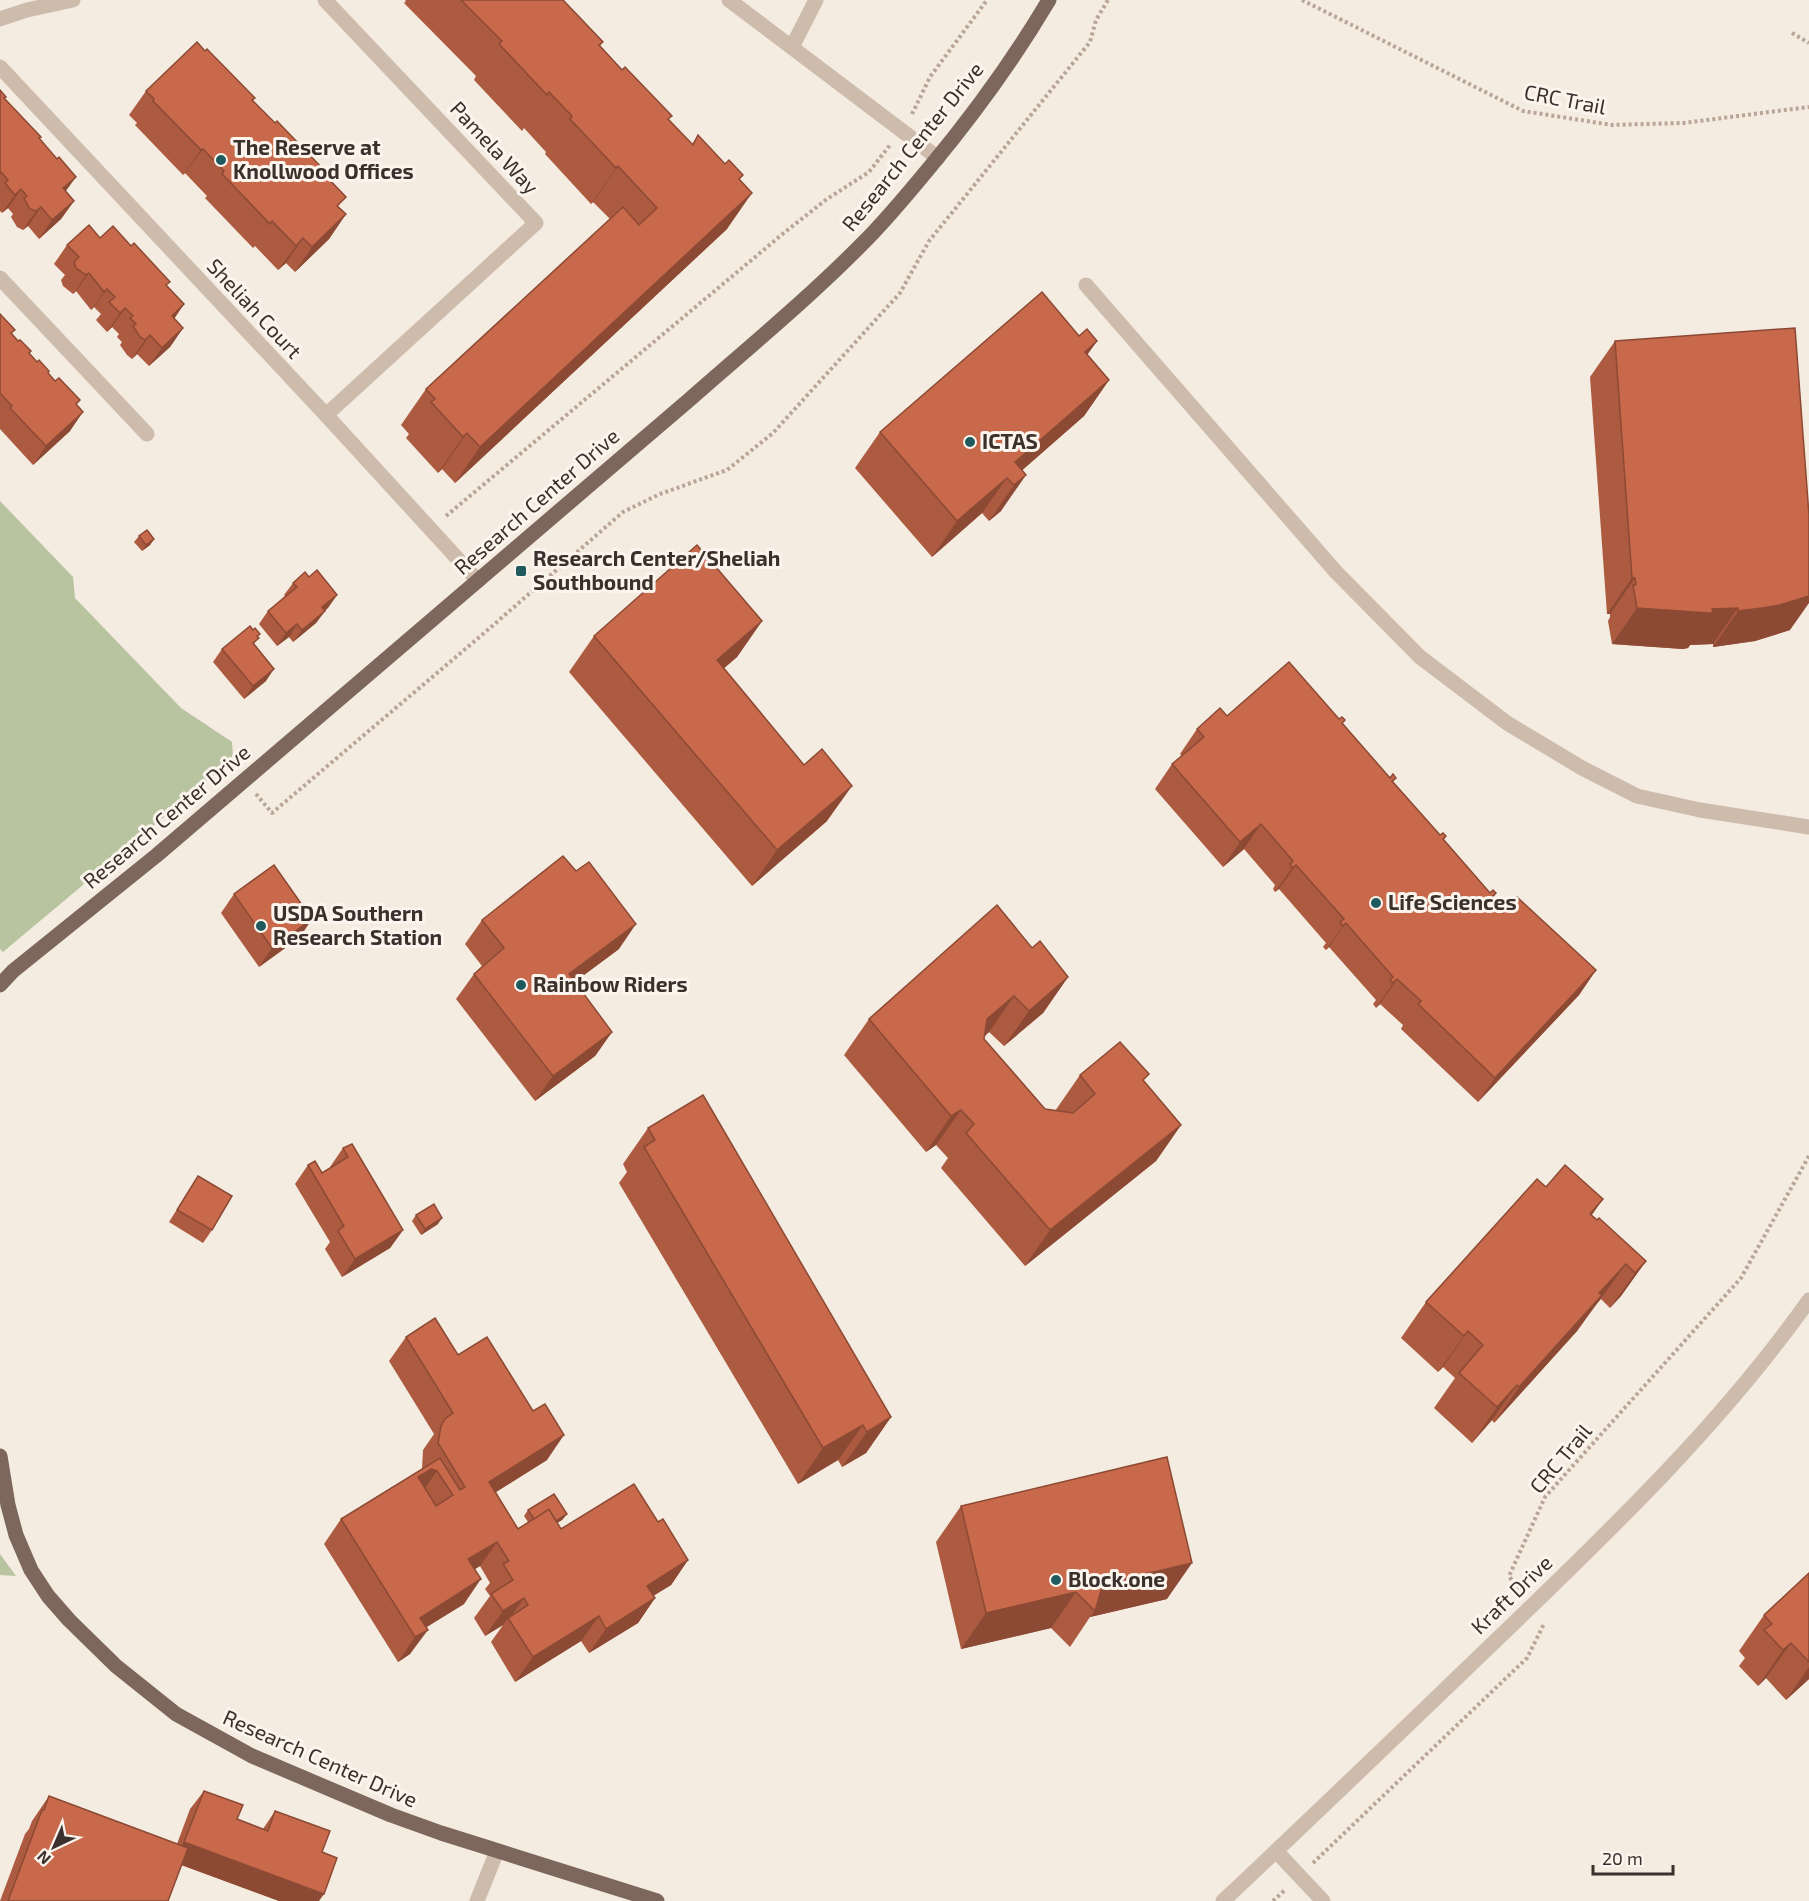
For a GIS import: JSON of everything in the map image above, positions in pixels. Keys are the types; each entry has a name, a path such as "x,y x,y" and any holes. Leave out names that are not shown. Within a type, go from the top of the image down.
{"main road":[{"name":"Research Center Drive","path":"0,985 13,971 157,855 763,336 864,242 938,158 1014,56 1049,0"},
{"name":"Research Center Drive","path":"0,1456 12,1521 31,1570 48,1596 116,1666 189,1722 252,1756 391,1815 657,1901"}],"street":[{"path":"0,19 27,10 73,0"},
{"name":"Pamela Way","path":"326,0 536,223 326,415"},
{"path":"729,0 938,158"},
{"path":"792,47 816,0"},
{"name":"Sheliah Court","path":"0,67 478,581"},
{"path":"0,278 147,434"},
{"path":"1086,285 1336,572 1420,657 1498,716 1582,768 1637,796 1700,810 1809,827"},
{"name":"Kraft Drive","path":"1222,1901 1529,1608 1674,1464 1776,1347 1809,1300"},
{"path":"477,1901 497,1851"},
{"path":"1276,1851 1323,1901"}],"path":[{"path":"915,109 930,77 987,0"},
{"path":"272,813 623,512 660,494 727,470 772,433 900,293 929,241 1090,42 1096,20 1107,0"},
{"name":"CRC Trail","path":"1302,0 1523,111 1612,125 1683,123 1809,107"},
{"path":"1792,33 1809,43"},
{"path":"443,519 785,232 827,199 869,172 884,155"},
{"name":"CRC Trail","path":"1273,1901 1527,1658 1544,1624 1529,1608 1509,1576 1545,1497 1741,1278 1809,1156"}],"green space":[{"path":"0,501 73,577 75,598 181,708 232,742 233,756 220,770 3,952 0,949"},
{"path":"0,1554 16,1576 0,1575"}],"building":[{"path":"461,0 563,0 603,42 599,45 622,70 625,67 672,116 668,119 693,145 698,135 725,164 729,160 743,175 739,179 752,193 480,447 467,433 463,437 431,402 435,399 426,389 623,207 639,225 657,208 570,119 572,116 549,92 547,95 499,44 502,41"},
{"path":"197,42 205,51 207,49 255,98 252,100 275,123 277,121 325,171 323,173 346,197 337,206 346,214 312,247 303,238 296,246 272,221 270,224 222,174 224,171 153,101 154,99 146,91"},
{"path":"0,90 6,97 4,98 41,137 39,138 57,159 59,157 76,177 63,188 74,201 52,220 41,207 36,211 30,209 24,198 27,196 21,189 15,195 5,183 8,180 0,173"},
{"path":"89,225 100,238 113,226 131,246 134,243 170,282 166,285 184,304 172,316 183,328 162,348 150,335 145,340 140,337 133,326 136,324 130,318 133,316 125,308 120,313 109,302 115,297 107,289 104,292 89,273 86,275 76,268 74,262 79,257 67,245"},
{"name":"ICTAS","path":"1042,292 1079,336 1087,329 1097,341 1085,352 1109,380 1015,462 1026,475 1014,485 1007,478 957,521 880,432"},
{"path":"0,314 15,330 11,333 31,351 29,353 37,362 39,360 55,381 59,378 80,400 76,404 83,412 46,446 10,408 12,406 0,393"},
{"path":"1795,328 1809,515 1809,596 1762,608 1738,611 1738,608 1712,609 1713,613 1637,608 1633,585 1636,585 1635,578 1632,578 1615,341"},
{"path":"147,530 154,539 146,545 139,536"},
{"path":"697,545 762,621 717,660 804,765 822,749 852,786 777,850 594,636"},
{"path":"317,570 337,595 322,607 325,611 302,630 297,624 286,633 268,611 297,587 293,583 305,572 309,577"},
{"path":"250,626 260,634 253,643 274,669 253,686 222,649"},
{"name":"Life Sciences","path":"1289,662 1339,719 1342,717 1345,720 1342,723 1390,778 1393,774 1396,778 1392,781 1440,835 1443,833 1446,836 1443,839 1490,893 1493,890 1496,893 1489,900 1503,913 1517,897 1596,970 1495,1078 1418,1004 1421,1001 1397,979 1393,983 1390,980 1393,977 1346,923 1343,926 1340,922 1344,919 1296,865 1292,868 1290,864 1293,861 1261,824 1240,842 1172,764 1204,737 1197,729 1220,708 1227,716"},
{"name":"Rainbow Riders","path":"563,856 576,871 589,862 636,924 569,974 612,1032 553,1076 474,974 504,948 482,920"},
{"path":"274,865 312,919 272,948 234,894"},
{"path":"997,905 1032,948 1040,941 1068,977 1029,1011 1014,996 987,1019 984,1039 1045,1109 1073,1113 1095,1094 1080,1075 1120,1042 1149,1074 1143,1080 1181,1125 1050,1230 966,1133 974,1124 961,1110 951,1116 869,1019"},
{"path":"703,1095 891,1417 867,1432 863,1425 823,1448 644,1147 655,1140 648,1128"},
{"path":"352,1144 403,1230 355,1259 338,1231 344,1226 308,1165 315,1161 322,1173 348,1157 343,1148"},
{"path":"1565,1165 1603,1199 1590,1214 1597,1220 1599,1218 1646,1261 1635,1273 1626,1264 1599,1293 1602,1295 1519,1387 1517,1385 1497,1407 1459,1373 1483,1345 1468,1331 1464,1336 1426,1302 1537,1179 1546,1187"},
{"path":"198,1176 232,1196 212,1230 177,1210"},
{"path":"434,1204 442,1218 425,1229 416,1215"},
{"path":"435,1318 458,1355 487,1337 533,1411 545,1404 564,1435 489,1482 518,1529 549,1509 561,1529 634,1484 658,1522 663,1519 688,1560 647,1586 655,1598 606,1629 599,1616 533,1657 508,1618 528,1605 524,1598 503,1611 491,1594 513,1580 503,1564 509,1561 497,1542 468,1559 481,1579 420,1618 428,1630 415,1637 341,1519 440,1458 460,1490 465,1487 438,1443 441,1426 445,1419 453,1413 406,1337","holes":["431,1469 437,1471 453,1495 436,1506 418,1477"]},
{"path":"1167,1457 1192,1563 1103,1584 1095,1611 1076,1592 986,1613 961,1506"},
{"path":"554,1494 567,1514 556,1521 549,1509 534,1519 528,1510"},
{"path":"1809,1573 1809,1662 1791,1643 1783,1650 1764,1630 1772,1624 1764,1615"},
{"path":"204,1791 243,1805 237,1819 268,1831 275,1811 330,1831 322,1852 337,1858 324,1894 184,1842"},
{"path":"49,1796 188,1848 168,1901 8,1901"}],"place":[{"name":"The Reserve at Knollwood Offices","path":"221,160"},
{"name":"ICTAS","path":"970,442"},
{"name":"Research Center/Sheliah Southbound","path":"521,571"},
{"name":"Life Sciences","path":"1376,903"},
{"name":"USDA Southern Research Station","path":"261,926"},
{"name":"Rainbow Riders","path":"521,985"},
{"name":"Block.one","path":"1056,1580"}]}
